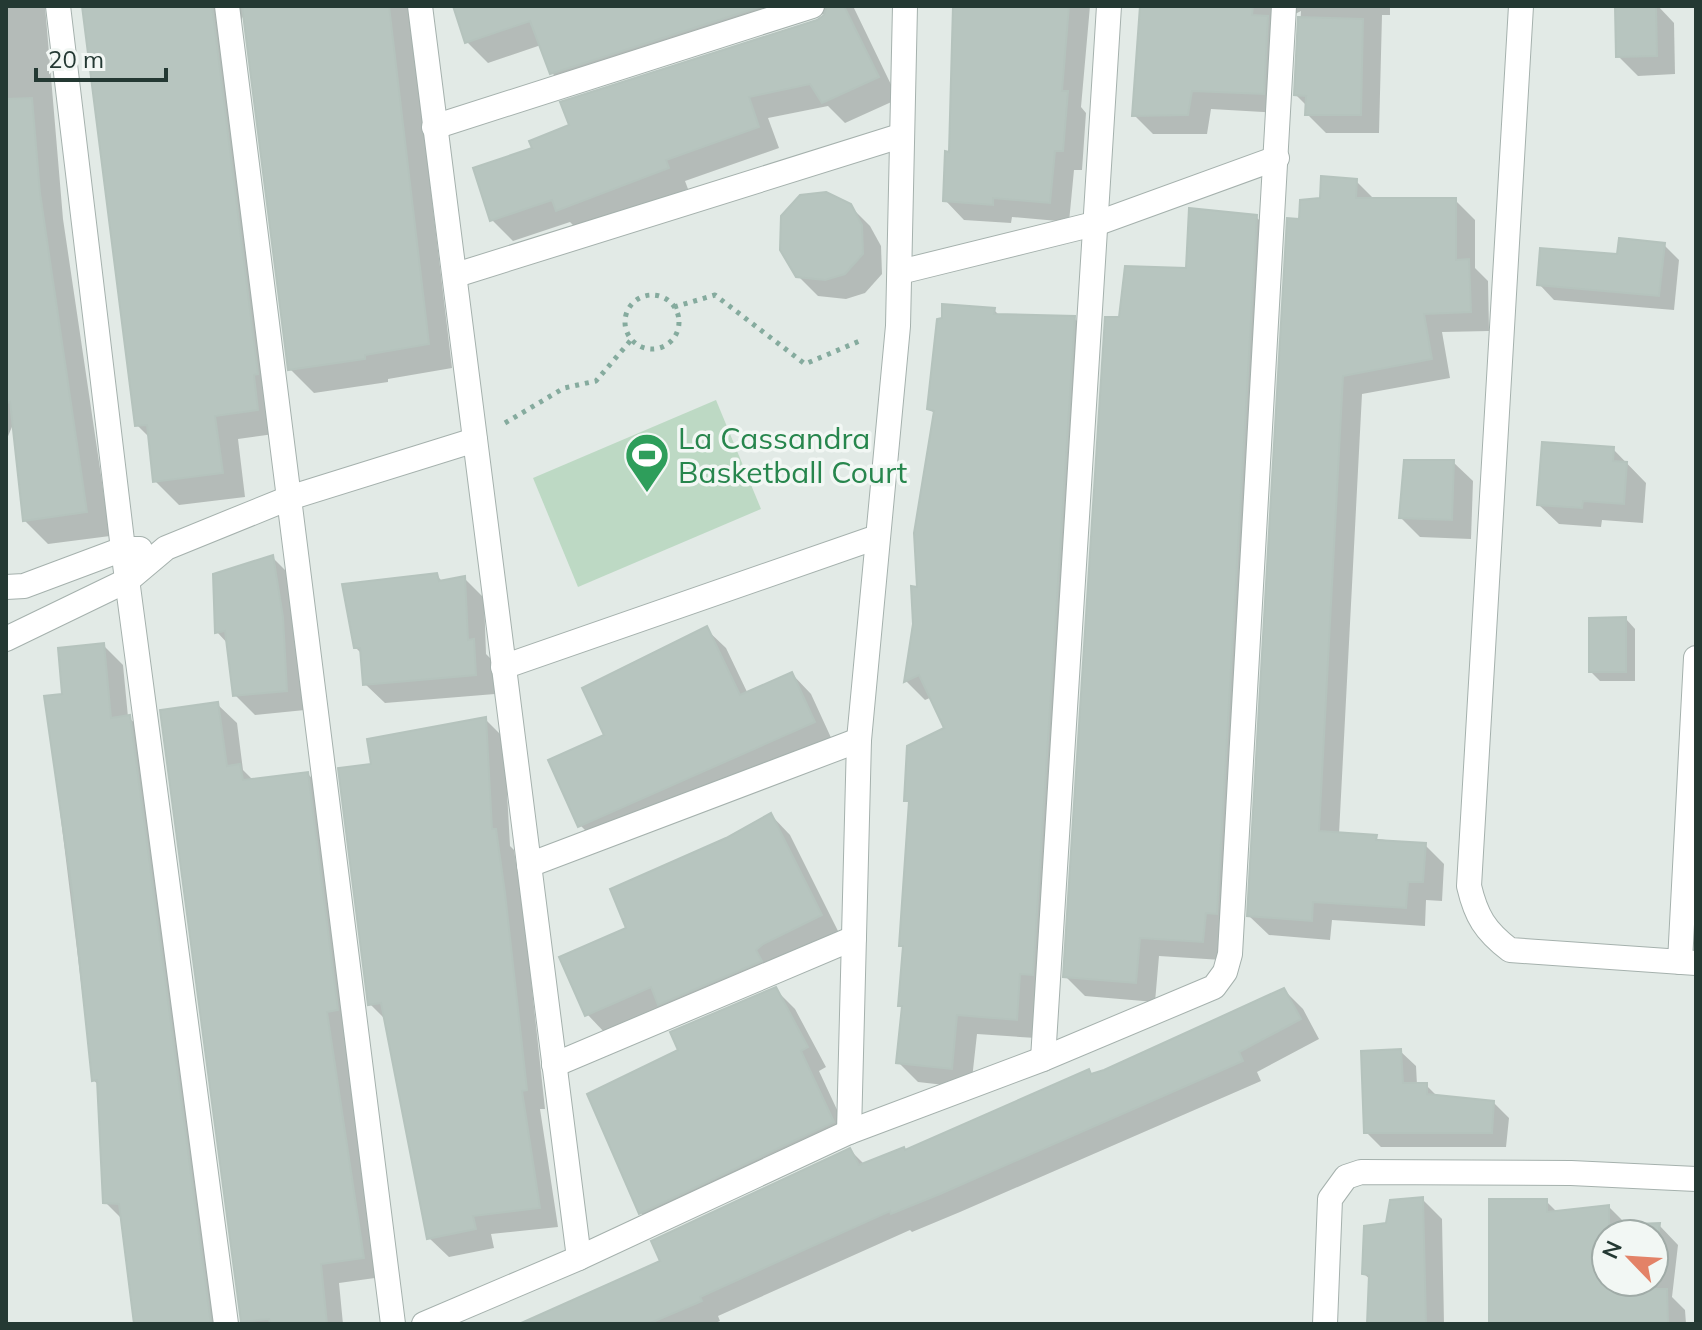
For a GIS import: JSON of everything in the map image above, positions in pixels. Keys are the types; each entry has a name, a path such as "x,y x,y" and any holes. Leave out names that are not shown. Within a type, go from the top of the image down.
{"street":[{"path":"58,6 123,549 226,1324"},
{"path":"227,6 393,1324"},
{"path":"420,6 579,1258"},
{"path":"434,127 812,6"},
{"path":"849,1132 859,740 898,326 905,6"},
{"path":"1043,1059 1098,223 1109,6"},
{"path":"424,1324 579,1258 849,1132 1043,1059 1214,987 1221,980 1230,954 1284,6"},
{"path":"1521,6 1469,886 1475,912 1488,933 1510,950 1688,963 1696,658"},
{"path":"456,275 900,136"},
{"path":"900,272 1098,223 1277,158"},
{"path":"6,639 128,580 166,548 289,498 475,440"},
{"path":"503,667 877,537"},
{"path":"6,587 24,586 123,549 166,548"},
{"path":"529,865 859,740"},
{"path":"554,1065 854,938"},
{"path":"1325,1324 1330,1199 1346,1177 1361,1172 1556,1173 1696,1179"}],"path":[{"path":"674,307 715,295 805,364 898,326"},
{"path":"662,296 674,307 679,325 666,345 642,348 631,340 625,328 625,315 640,297 662,296"},
{"path":"475,440 564,388 596,381 631,340"}],"green space":[{"name":"La Cassandra Basketball Court","path":"716,400 761,509 578,587 533,478"}],"building":[{"path":"82,6 212,6 258,374 254,375 258,410 215,416 223,473 153,482 147,425 135,426"},
{"path":"242,6 389,6 429,344 365,355 365,359 288,370"},
{"path":"453,6 763,6 550,74 530,21 465,43"},
{"path":"827,6 844,6 879,77 822,103 810,84 749,97 759,127 666,160 669,168 556,211 552,200 490,221 473,168 532,148 529,141 569,125 560,102 817,20 824,15"},
{"path":"953,6 1069,6 1062,91 1068,91 1063,151 1055,151 1050,203 993,198 993,205 943,201 945,151 949,152"},
{"path":"1140,6 1253,6 1252,15 1268,16 1264,94 1192,91 1188,115 1132,116"},
{"path":"1615,6 1656,6 1657,56 1616,57"},
{"path":"1298,17 1363,19 1361,115 1305,115 1306,96 1294,95"},
{"path":"32,98 40,193 87,512 23,521 10,402 6,403 6,99"},
{"path":"1321,176 1357,179 1356,198 1456,198 1456,260 1469,259 1471,312 1424,314 1432,359 1343,376 1319,831 1377,835 1376,840 1426,843 1423,882 1408,882 1406,908 1313,902 1312,921 1247,916 1287,218 1299,219 1300,200 1320,198"},
{"path":"826,192 851,204 862,225 863,254 845,274 825,280 796,277 780,250 781,216 800,195"},
{"path":"1189,208 1257,215 1217,914 1206,913 1203,942 1140,938 1136,983 1063,977 1105,317 1119,317 1125,266 1186,268"},
{"path":"1619,238 1665,243 1659,296 1537,285 1540,248 1617,254"},
{"path":"942,304 995,308 994,314 1075,316 1033,975 1020,974 1017,1020 957,1015 952,1069 896,1063 902,1006 898,1006 903,946 899,946 909,801 904,801 907,746 944,728 919,675 904,682 913,624 911,586 917,587 914,533 934,411 927,409 937,319 942,318"},
{"path":"1542,442 1614,447 1613,461 1627,462 1624,504 1583,501 1582,508 1537,505"},
{"path":"1404,460 1454,460 1452,520 1399,518"},
{"path":"273,555 283,617 287,691 233,696 225,631 215,633 213,574"},
{"path":"437,573 439,581 465,576 468,640 474,639 476,675 363,685 360,648 354,648 342,584"},
{"path":"1626,617 1626,672 1589,672 1589,618"},
{"path":"707,626 740,695 792,672 815,722 578,827 548,760 604,735 582,688"},
{"path":"104,643 111,718 130,715 211,1324 134,1324 119,1204 103,1203 97,1080 92,1081 72,891 44,696 62,694 58,648"},
{"path":"218,702 227,766 240,764 243,780 308,772 338,1010 327,1012 364,1258 321,1264 327,1324 270,1324 269,1319 241,1322 160,710"},
{"path":"486,717 492,829 496,829 505,893 527,1090 522,1091 540,1208 473,1216 476,1229 427,1239 381,1003 368,1005 338,768 371,764 367,739"},
{"path":"771,813 822,915 763,944 756,950 762,961 658,1005 651,987 585,1016 559,957 626,928 610,889 726,838"},
{"path":"776,987 808,1047 801,1051 834,1122 639,1214 587,1094 678,1050 670,1032"},
{"path":"1284,988 1301,1019 1239,1052 1243,1061 940,1194 891,1214 890,1211 700,1297 702,1301 648,1324 519,1324 660,1261 651,1241 850,1148 859,1165 904,1147 905,1150 1089,1069 1091,1074 1104,1070"},
{"path":"1401,1049 1403,1083 1427,1083 1427,1094 1494,1101 1492,1133 1364,1133 1361,1051"},
{"path":"1423,1197 1426,1324 1367,1324 1369,1275 1362,1274 1364,1226 1386,1223 1390,1200"},
{"path":"1489,1199 1547,1199 1547,1212 1609,1205 1609,1218 1590,1218 1590,1298 1667,1298 1668,1324 1489,1324"}],"place":[{"name":"La Cassandra Basketball Court","path":"647,494"}]}
